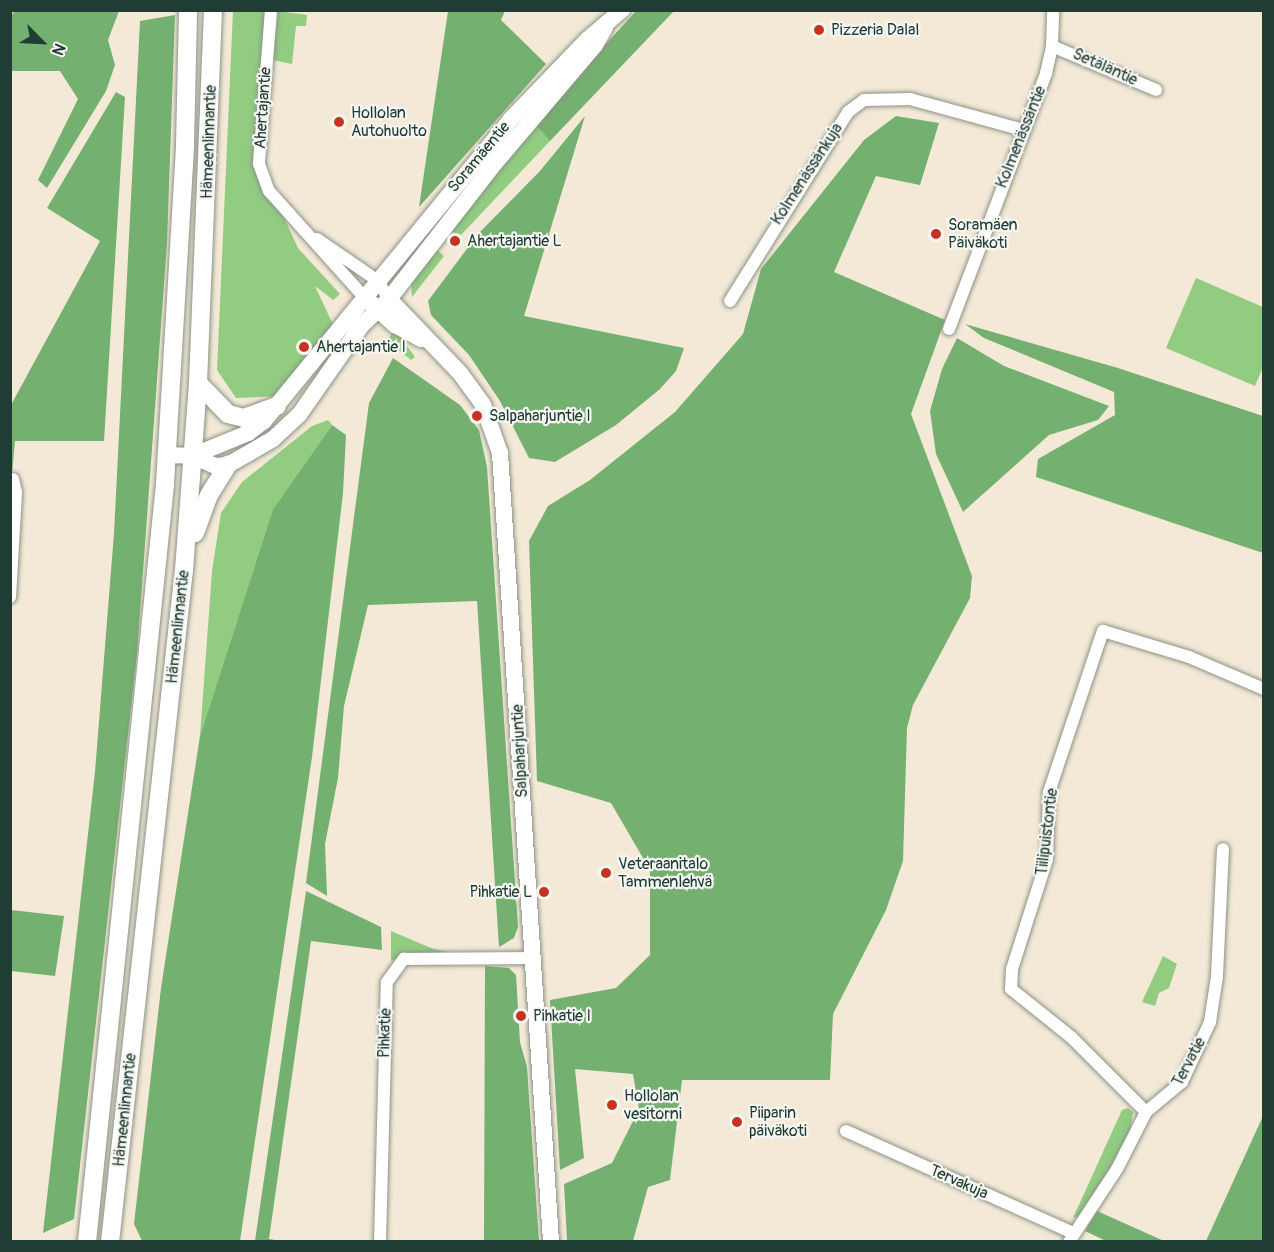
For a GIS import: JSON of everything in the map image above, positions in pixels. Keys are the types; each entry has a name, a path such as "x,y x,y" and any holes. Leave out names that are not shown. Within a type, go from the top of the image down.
{"main road":[{"name":"Hämeenlinnantie","path":"87,1242 167,454 185,145 188,10"},
{"name":"Hämeenlinnantie","path":"110,1242 184,570 198,383 213,10"},
{"path":"198,383 228,414 244,418 277,406"},
{"path":"184,570 200,516 228,465"}],"street":[{"name":"Ahertajantie","path":"271,10 259,164 269,191 365,298"},
{"name":"Soramäentie","path":"167,454 192,456 216,466 228,465 273,439 299,415 361,326 384,304 495,163 622,10"},
{"name":"Kolmenässäntie","path":"949,329 1046,73 1053,46 1053,10"},
{"name":"Soramäentie","path":"192,456 248,433 277,406 510,120 588,39 605,28"},
{"name":"Setäläntie","path":"1053,46 1156,90"},
{"name":"Kolmenässänkuja","path":"730,301 848,112 864,100 910,99 1023,130"},
{"name":"Ahertajantie","path":"301,229 378,281 384,304"},
{"path":"365,298 384,304"},
{"name":"Salpaharjuntie","path":"384,304 395,325 431,345 460,373 483,405 500,453 550,1242"},
{"path":"10,597 16,492 13,479"},
{"name":"Tiilipuistontie","path":"1146,1112 1071,1037 1011,989 1012,969 1045,866 1049,792 1103,631 1189,657 1263,689"},
{"name":"Tervatie","path":"1071,1237 1117,1169 1146,1112 1182,1082 1210,1022 1218,964 1223,849"},
{"name":"Pihkatie","path":"380,1242 387,982 404,959 532,958"},
{"name":"Tervakuja","path":"846,1131 1071,1237"}],"green space":[{"path":"15,11 119,11 108,40 115,65 106,91 47,188 38,180 78,99 60,71 11,71 11,15"},
{"path":"233,11 268,11 259,164 298,248 340,294 333,300 315,286 336,331 285,396 236,398 217,370"},
{"path":"278,11 307,15 306,26 296,26 292,64 273,60"},
{"path":"448,11 505,11 501,20 546,64 419,207"},
{"path":"636,11 674,11 550,141 534,123"},
{"path":"175,15 167,243 137,654 74,1219 43,1233 95,772 114,533 140,21"},
{"path":"116,92 125,97 104,441 15,441 11,486 11,405 100,241 47,208"},
{"path":"585,116 524,316 684,348 676,371 660,389 616,425 555,462 529,458 500,401 469,355 431,315 428,301 478,234 540,171"},
{"path":"896,116 939,123 920,185 876,176 834,272 945,320 911,414 972,576 970,598 913,705 907,728 903,861 886,910 833,1014 830,1080 682,1080 670,1180 648,1187 633,1241 567,1241 564,1184 612,1163 639,1109 633,1074 575,1069 584,1158 560,1170 550,1000 616,988 650,955 650,870 611,803 537,781 529,541 548,506 590,480 675,412 743,334 761,269 864,140"},
{"path":"534,123 550,141 459,237 452,231"},
{"path":"437,250 444,256 412,297 411,282"},
{"path":"1196,278 1263,307 1263,367 1255,386 1166,348"},
{"path":"965,324 1118,368 1263,416 1263,553 1036,477 1038,459 1115,415 1114,392 984,338"},
{"path":"392,333 400,336 415,357 411,360 387,341"},
{"path":"957,338 1004,366 1109,406 1098,420 1049,435 963,512 936,454 930,411 942,369"},
{"path":"393,358 460,405 479,430 487,467 518,927 514,938 499,947 477,601 368,605 344,706 338,778 325,844 327,896 306,883 369,403"},
{"path":"328,420 332,425 273,509 200,736 212,571 221,513 242,482 312,426"},
{"path":"332,425 346,435 343,493 312,757 240,1241 142,1241 134,1224 161,988 200,736 273,509"},
{"path":"306,891 381,927 382,950 311,941 269,1239 281,1241 255,1241"},
{"path":"11,910 64,916 55,976 11,971"},
{"path":"391,931 431,948 447,952 410,954 391,961"},
{"path":"1163,956 1177,964 1169,988 1159,993 1155,1006 1142,1002"},
{"path":"485,966 509,968 516,975 520,1042 527,1067 539,1241 484,1241"},
{"path":"1128,1108 1133,1112 1129,1141 1079,1216 1073,1218 1122,1110"},
{"path":"1263,1116 1263,1241 1206,1241"},
{"path":"1097,1211 1164,1241 1106,1241 1085,1231"}],"place":[{"name":"Pizzeria Dalal","path":"819,30"},
{"name":"Hollolan Autohuolto","path":"339,122"},
{"name":"Soramäen Päiväkoti","path":"936,234"},
{"name":"Ahertajantie L","path":"455,241"},
{"name":"Ahertajantie I","path":"304,347"},
{"name":"Salpaharjuntie I","path":"477,416"},
{"name":"Veteraanitalo Tammenlehvä","path":"606,873"},
{"name":"Pihkatie L","path":"544,892"},
{"name":"Pihkatie I","path":"521,1016"},
{"name":"Hollolan vesitorni","path":"612,1105"},
{"name":"Piiparin päiväkoti","path":"737,1122"}]}
